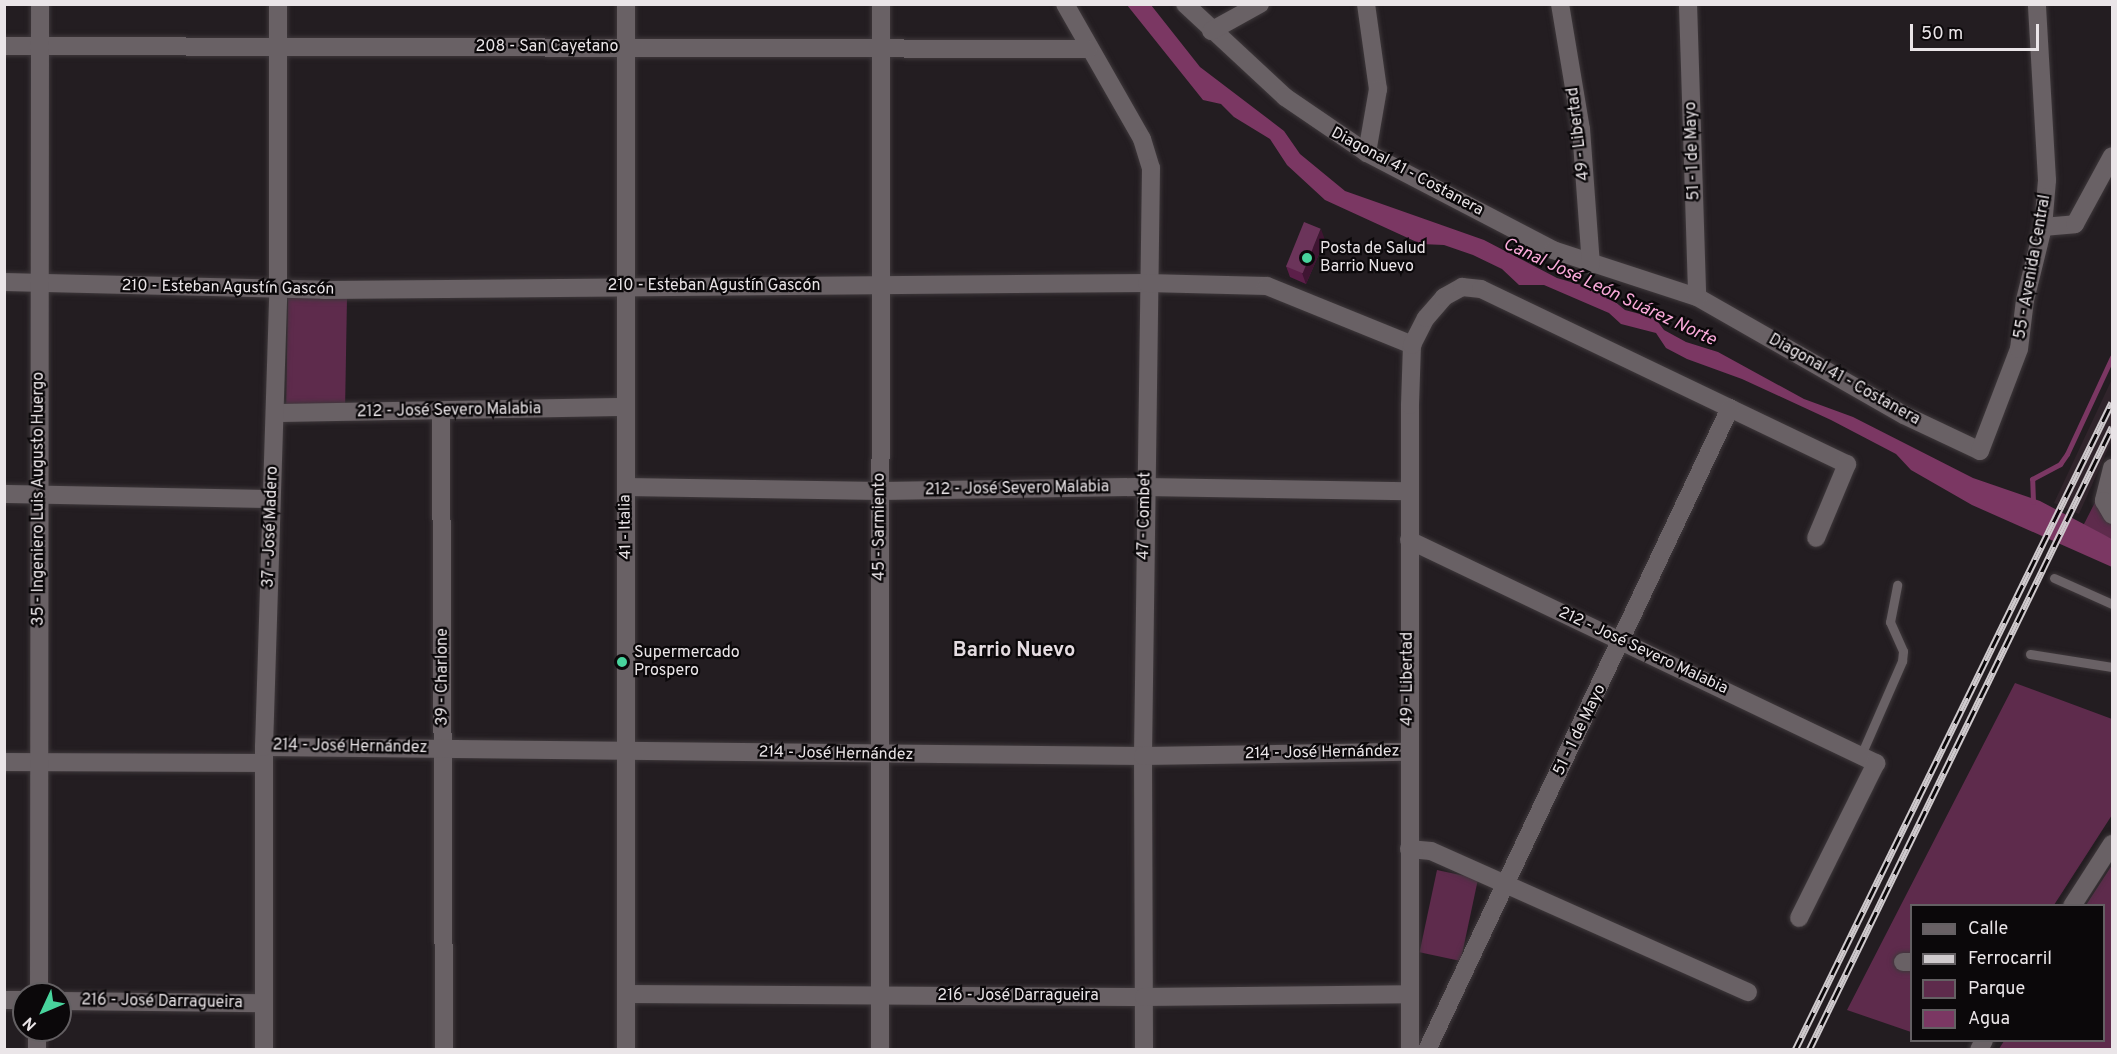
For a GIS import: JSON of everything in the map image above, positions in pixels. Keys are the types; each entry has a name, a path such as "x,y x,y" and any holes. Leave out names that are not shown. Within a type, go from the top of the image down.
{"street":[{"name":"35 - Ingeniero Luis Augusto Huergo","path":"39,982 37,762 40,4"},
{"name":"37 - José Madero","path":"264,1050 264,755 278,290 278,4"},
{"name":"41 - Italia","path":"626,4 624,407 629,752 626,1050"},
{"name":"45 - Sarmiento","path":"880,1050 881,4"},
{"name":"47 - Combet","path":"1065,4 1149,153 1143,756 1144,1050"},
{"name":"Diagonal 41 - Costanera","path":"1185,4 1211,31 1285,97 1367,153 1553,250 1591,265 1697,297 1904,415 1980,451"},
{"path":"1211,31 1260,4"},
{"path":"1366,4 1378,89 1367,153"},
{"name":"49 - Libertad","path":"1560,4 1581,129 1591,265"},
{"name":"51 - 1 de Mayo","path":"1688,4 1697,297"},
{"name":"55 - Avenida Central","path":"1980,451 2019,349 2025,300 2043,227 2047,180 2037,4"},
{"name":"208 - San Cayetano","path":"4,46 1089,49"},
{"path":"2043,227 2075,224 2112,156"},
{"name":"210 - Esteban Agustín Gascón","path":"4,282 278,290 1148,283 1275,287 1412,345"},
{"path":"1412,345 1426,318 1444,297 1462,287 1481,289 1847,464 1816,538"},
{"name":"49 - Libertad","path":"1410,1050 1407,752 1408,491 1412,345"},
{"name":"212 - José Severo Malabia","path":"275,413 441,412 624,407"},
{"name":"51 - 1 de Mayo","path":"1427,1050 1622,642 1730,408"},
{"name":"39 - Charlone","path":"441,412 444,1050"},
{"path":"2112,468 2104,501 2112,515"},
{"name":"212 - José Severo Malabia","path":"626,488 881,491 1145,487 1408,491"},
{"path":"4,494 271,499"},
{"name":"212 - José Severo Malabia","path":"1409,540 1868,759"},
{"name":"214 - José Hernández","path":"4,762 443,748 629,752 1143,756 1407,752"},
{"path":"1799,918 1868,759"},
{"path":"2073,904 2112,844"},
{"path":"1409,849 1431,851 1748,992"},
{"name":"216 - José Darragueira","path":"627,994 1144,998 1409,994"},
{"name":"216 - José Darragueira","path":"72,1001 264,1003"}],"lane":[{"path":"2054,578 2112,604"},
{"path":"1868,759 1902,661 1903,651 1890,622 1897,585"},
{"path":"2030,654 2112,667"}],"shaded area":[{"path":"2112,379 2112,440 2079,514 2054,503"}],"green space":[{"path":"288,297 347,298 345,407 286,406"},
{"path":"2112,469 2112,539 2083,526"},
{"path":"2015,683 2112,719 2112,815 2055,904 1910,904 1910,1032 1847,1010"},
{"path":"2112,865 2112,1049 1999,1049 2003,1042 2105,1042 2105,904 2087,904"},
{"path":"1437,870 1478,879 1461,961 1420,952"}],"water":[{"path":"1127,5 1151,5 1200,67 1284,131 1300,154 1345,191 1484,240 1557,278 1602,291 1625,310 1655,318 1664,330 1686,342 1718,352 1804,399 1853,417 1973,478 2040,501 2112,539 2112,567 1972,505 1911,470 1896,454 1831,420 1742,379 1687,359 1666,348 1656,333 1621,324 1609,313 1544,285 1519,285 1502,269 1473,255 1444,245 1421,244 1325,200 1287,165 1270,139 1234,117 1221,104 1203,100"}],"building":[{"path":"1304,222 1321,229 1303,273 1286,267"}],"waterway":[{"path":"2033,502 2032,479 2060,464 2067,454 2112,357"}],"railway":[{"path":"1795,1050 2112,402"},
{"path":"1809,1050 2112,427"}],"place":[{"name":"Posta de Salud Barrio Nuevo","path":"1307,258"},
{"name":"Supermercado Prospero","path":"622,662"}],"district":[{"name":"Barrio Nuevo","path":"1014,651"}],"water label":[{"name":"Canal José León Suárez Norte","path":"1609,293"}]}
